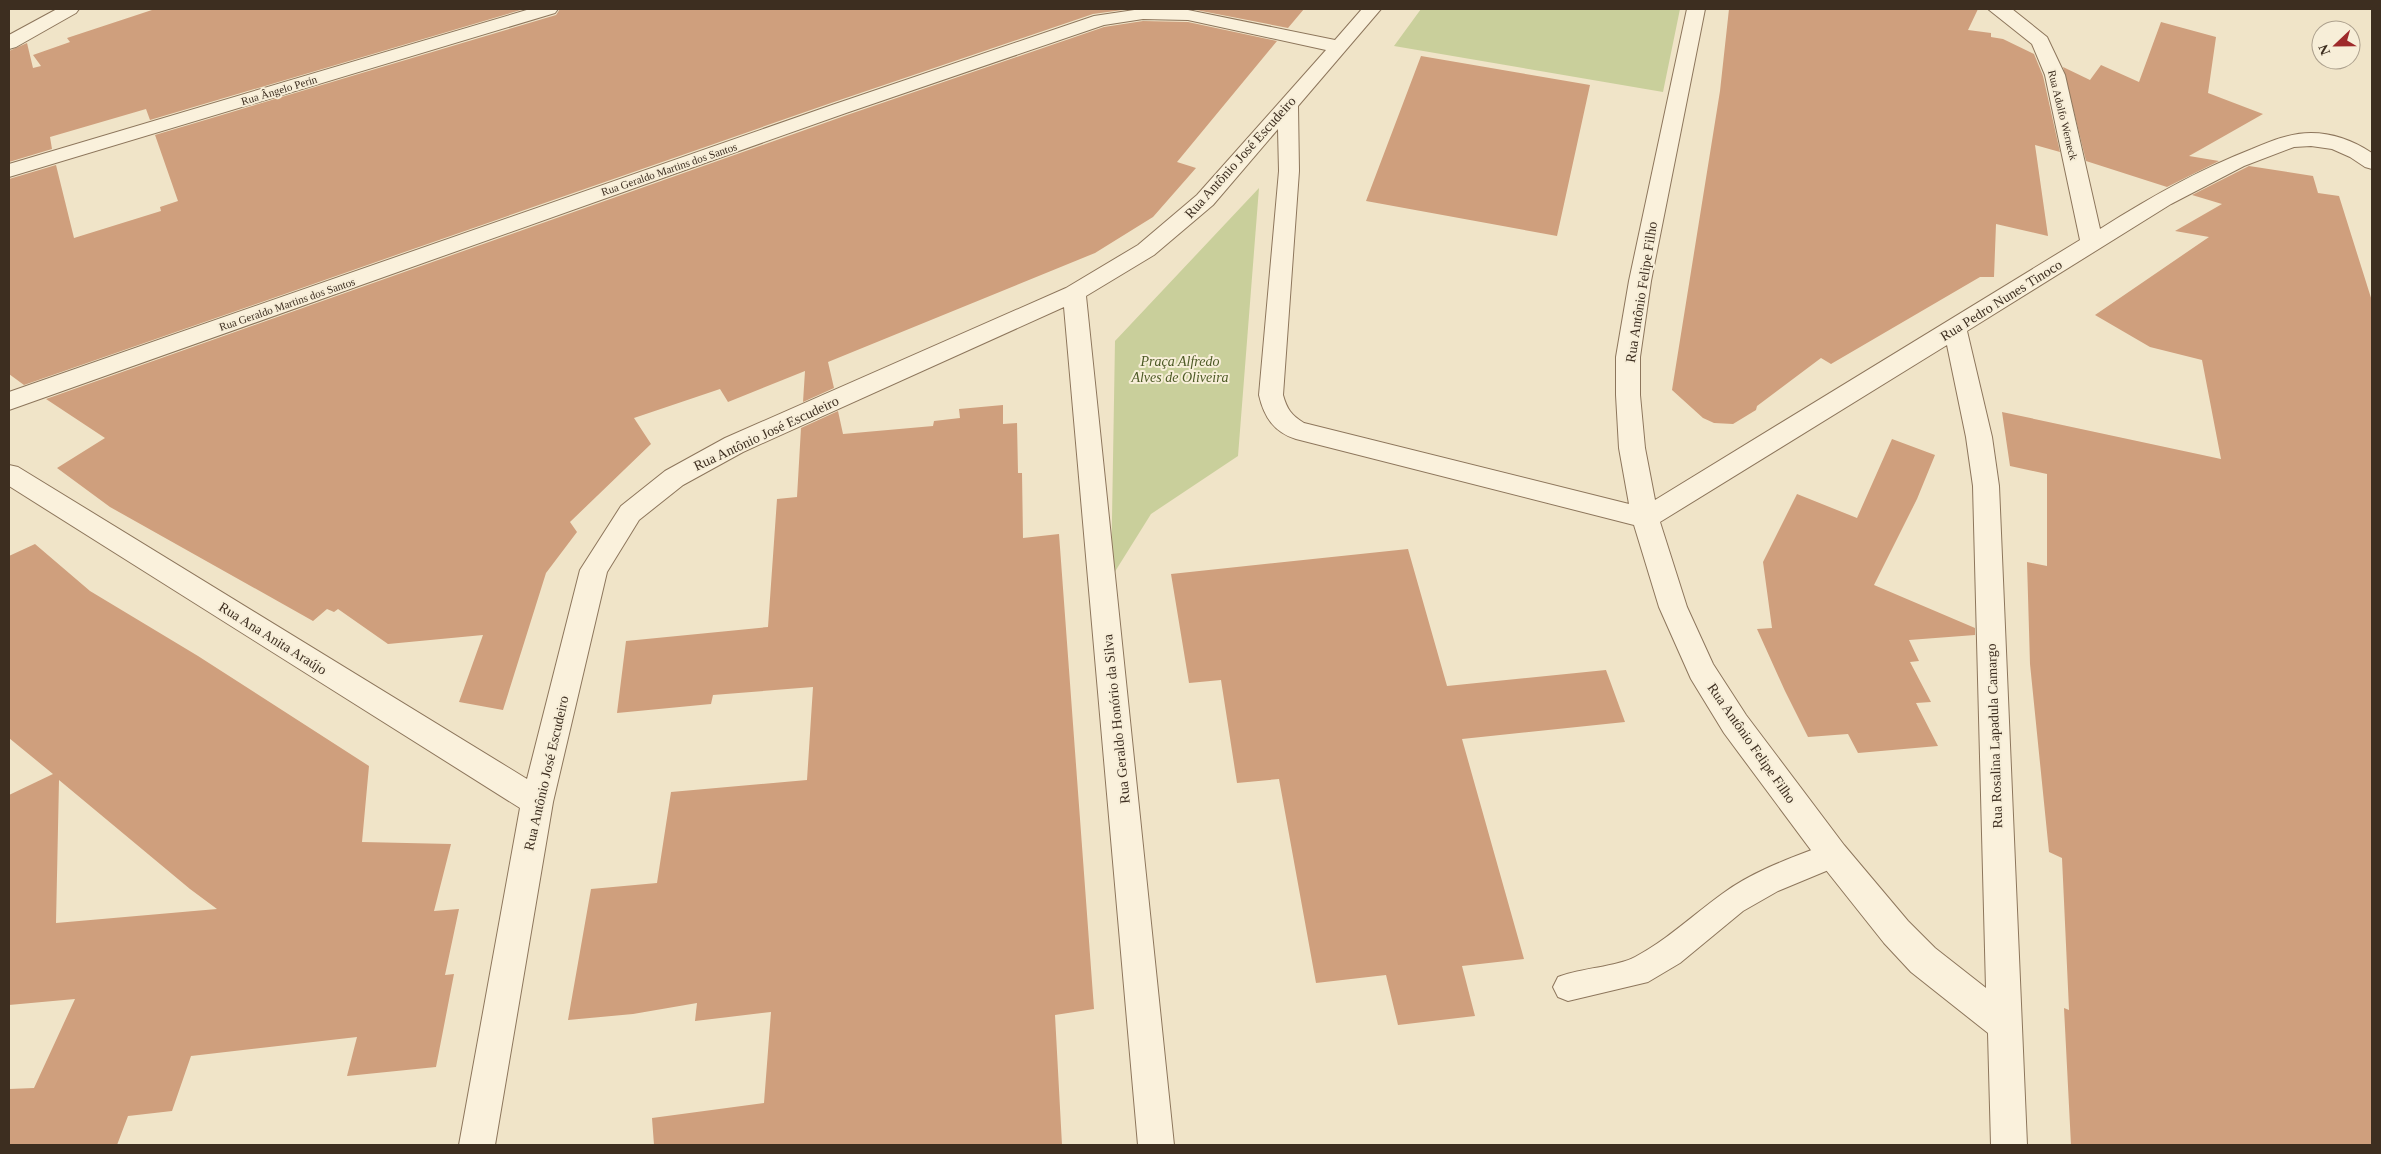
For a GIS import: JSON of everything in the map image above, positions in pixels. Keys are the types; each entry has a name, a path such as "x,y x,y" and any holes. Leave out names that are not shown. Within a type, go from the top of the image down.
{"street":[{"path":"9,43 70,9"},
{"name":"Rua Ângelo Perin","path":"9,171 550,9"},
{"name":"Rua Antônio José Escudeiro","path":"477,1145 537,802 594,570 630,513 674,478 734,445 1074,293 1146,250 1177,226 1205,200 1372,9"},
{"name":"Rua Antônio Felipe Filho","path":"1696,9 1642,271 1628,357 1628,395 1632,448 1645,518 1673,607 1701,670 1735,724 1833,855 1896,932 1923,960 2003,1023"},
{"name":"Rua Adolfo Werneck","path":"1998,9 2005,12 2040,41 2055,75 2092,243"},
{"name":"Rua Geraldo Martins dos Santos","path":"9,401 858,103 1101,20 1143,14 1188,15 1340,47"},
{"path":"1288,104 1289,171 1271,395 1276,411 1284,423 1296,430 1331,440 1645,518"},
{"name":"Rua Pedro Nunes Tinoco","path":"1645,518 1735,466 2092,243 2150,208 2236,161 2283,144 2302,140 2323,140 2346,147 2372,163"},
{"name":"Rua Geraldo Honório da Silva","path":"1074,293 1156,1145"},
{"name":"Rua Rosalina Lapadula Camargo","path":"1955,329 1979,437 1986,486 2003,1023 2009,1145"},
{"name":"Rua Ana Anita Araújo","path":"9,474 537,802"}],"lane":[{"path":"1568,987 1638,972 1670,953 1732,902 1768,882 1833,855"}],"green space":[{"path":"1421,9 1680,9 1663,92 1394,46"},
{"name":"Praça Alfredo Alves de Oliveira","path":"1259,188 1238,456 1151,514 1111,578 1115,341"}],"building":[{"path":"155,9 524,9 150,120 146,109 50,137 52,149 9,162 9,51 27,43 33,68 41,66 33,55 70,42 67,38"},
{"path":"560,9 1130,9 1093,14 831,103 24,385 9,374 9,179 56,165 74,238 161,211 160,207 178,201 155,135 556,15"},
{"path":"1191,9 1304,9 1288,28"},
{"path":"1729,9 1978,9 1968,30 1991,33 1991,37 2003,39 2034,54 2043,76 2060,152 2035,145 2048,236 1996,224 1994,277 1980,277 1831,364 1821,358 1757,406 1756,410 1733,424 1714,423 1703,418 1672,390 1720,91"},
{"path":"1143,21 1188,22 1277,41 1177,162 1196,168 1153,217 1095,253 828,362 834,388 803,402 805,371 728,402 720,389 634,418 651,444 570,522 577,532 546,573 503,710 459,702 483,635 388,644 338,609 334,612 327,609 313,621 110,507 57,468 105,438 46,399 847,115 1104,27"},
{"path":"2161,22 2216,37 2208,93 2263,114 2189,156 2219,161 2167,187 2086,161 2063,67 2090,80 2101,65 2139,82"},
{"path":"1421,56 1590,85 1557,236 1366,201"},
{"path":"2249,166 2313,176 2318,193 2339,196 2372,301 2372,1145 2071,1145 2064,1008 2069,1010 2062,858 2049,852 2030,664 2027,562 2047,566 2047,474 2010,466 2002,412 2221,459 2202,360 2150,347 2095,315 2209,237 2175,231 2222,204 2192,195"},
{"path":"1003,405 1003,424 1017,423 1018,473 1022,473 1023,538 1059,534 1094,1009 1055,1015 1062,1145 654,1145 652,1118 764,1103 771,1012 695,1021 697,1003 633,1014 568,1020 591,889 657,883 671,792 807,780 813,687 713,695 711,704 617,713 626,641 768,627 777,499 797,497 801,428 838,411 843,434 933,426 934,421 960,418 959,409"},
{"path":"1892,439 1935,455 1917,499 1874,585 1975,628 1975,635 1909,640 1919,661 1910,662 1931,702 1916,703 1938,746 1858,753 1848,734 1808,737 1785,691 1757,629 1772,628 1763,562 1797,494 1857,518"},
{"path":"35,544 90,591 198,656 369,766 362,842 451,844 434,911 459,909 445,975 454,974 436,1067 347,1076 357,1037 191,1056 172,1111 128,1116 117,1145 9,1145 9,1089 34,1088 75,999 9,1005 9,795 53,774 9,738 9,556","holes":["59,780 190,889 217,909 56,923"]},
{"path":"1408,549 1447,686 1606,670 1625,722 1462,739 1524,959 1462,966 1475,1016 1398,1025 1386,975 1316,983 1279,779 1237,783 1221,680 1189,683 1171,574"}]}
